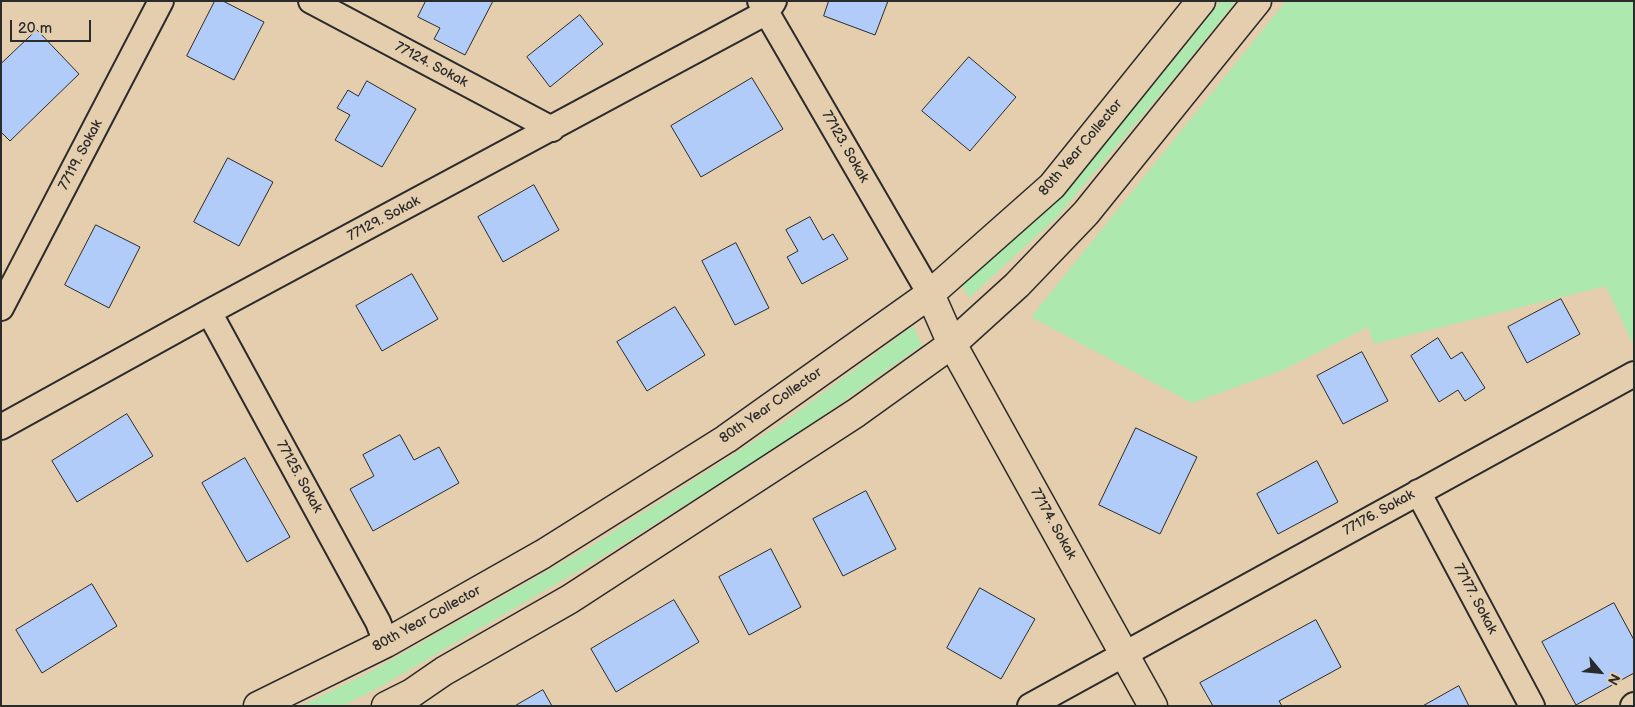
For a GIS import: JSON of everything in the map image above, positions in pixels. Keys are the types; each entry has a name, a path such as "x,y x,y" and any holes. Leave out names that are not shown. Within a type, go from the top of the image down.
{"main road":[{"name":"80th Year Collector","path":"258,706 386,643 544,554 726,439 930,294 1052,186 1201,1"},
{"path":"386,706 415,699 444,671 570,599 856,414 952,344 1017,285 1086,214 1257,1"},
{"name":"77174. Sokak","path":"930,294 952,344 1153,706"}],"street":[{"name":"77119. Sokak","path":"1,308 161,1"},
{"name":"77124. Sokak","path":"311,1 552,129"},
{"name":"77129. Sokak","path":"1,427 209,312 552,129 767,5"},
{"name":"77123. Sokak","path":"767,5 930,294"},
{"name":"77125. Sokak","path":"209,312 378,622 386,643"},
{"name":"77176. Sokak","path":"1030,706 1126,655 1634,374"},
{"name":"77177. Sokak","path":"1418,492 1532,706"}],"green space":[{"path":"1221,1 1236,1 1057,217 969,298 962,286 1047,208 1170,65"},
{"path":"1286,1 1634,1 1634,347 1606,286 1374,344 1368,327 1283,370 1192,403 1031,317"},
{"path":"913,326 922,345 792,438 597,560 378,688 342,706 301,706 370,672 588,548 781,424"}],"building":[{"path":"215,1 223,1 264,22 234,80 187,56"},
{"path":"426,1 493,1 465,55 434,39 440,28 418,17"},
{"path":"829,1 888,1 875,35 824,16"},
{"path":"580,15 603,44 550,87 527,57"},
{"path":"37,30 79,74 10,141 1,132 1,64"},
{"path":"969,57 1016,97 970,151 922,111"},
{"path":"752,78 783,129 701,177 671,126"},
{"path":"367,81 416,109 382,167 335,140 350,115 337,108 348,90 358,96"},
{"path":"228,158 273,182 239,246 194,222"},
{"path":"534,185 559,230 503,262 478,217"},
{"path":"810,217 823,240 833,234 848,259 802,284 787,257 798,251 786,230"},
{"path":"96,225 140,247 109,308 65,285"},
{"path":"736,243 769,308 735,325 702,261"},
{"path":"412,274 438,319 382,351 356,306"},
{"path":"1561,299 1580,334 1527,363 1508,327"},
{"path":"675,307 705,355 647,391 617,342"},
{"path":"1438,338 1451,359 1462,352 1485,388 1465,401 1458,390 1439,402 1411,356"},
{"path":"1362,352 1388,401 1343,424 1317,376"},
{"path":"127,414 153,456 77,502 52,461"},
{"path":"1136,428 1197,457 1160,534 1099,505"},
{"path":"400,435 414,460 439,447 459,483 373,531 350,489 374,476 363,455"},
{"path":"245,458 290,537 247,562 202,483"},
{"path":"1317,461 1338,502 1278,534 1257,494"},
{"path":"866,491 896,549 843,576 813,519"},
{"path":"771,549 801,607 749,635 719,577"},
{"path":"92,584 117,626 42,673 16,630"},
{"path":"980,588 1035,619 1001,679 947,648"},
{"path":"674,600 699,642 616,692 591,649"},
{"path":"1614,603 1634,640 1634,673 1576,705 1542,642"},
{"path":"1316,620 1341,667 1279,701 1282,706 1213,706 1200,683"},
{"path":"1459,686 1469,706 1423,706"},
{"path":"543,690 552,706 515,706"}]}
